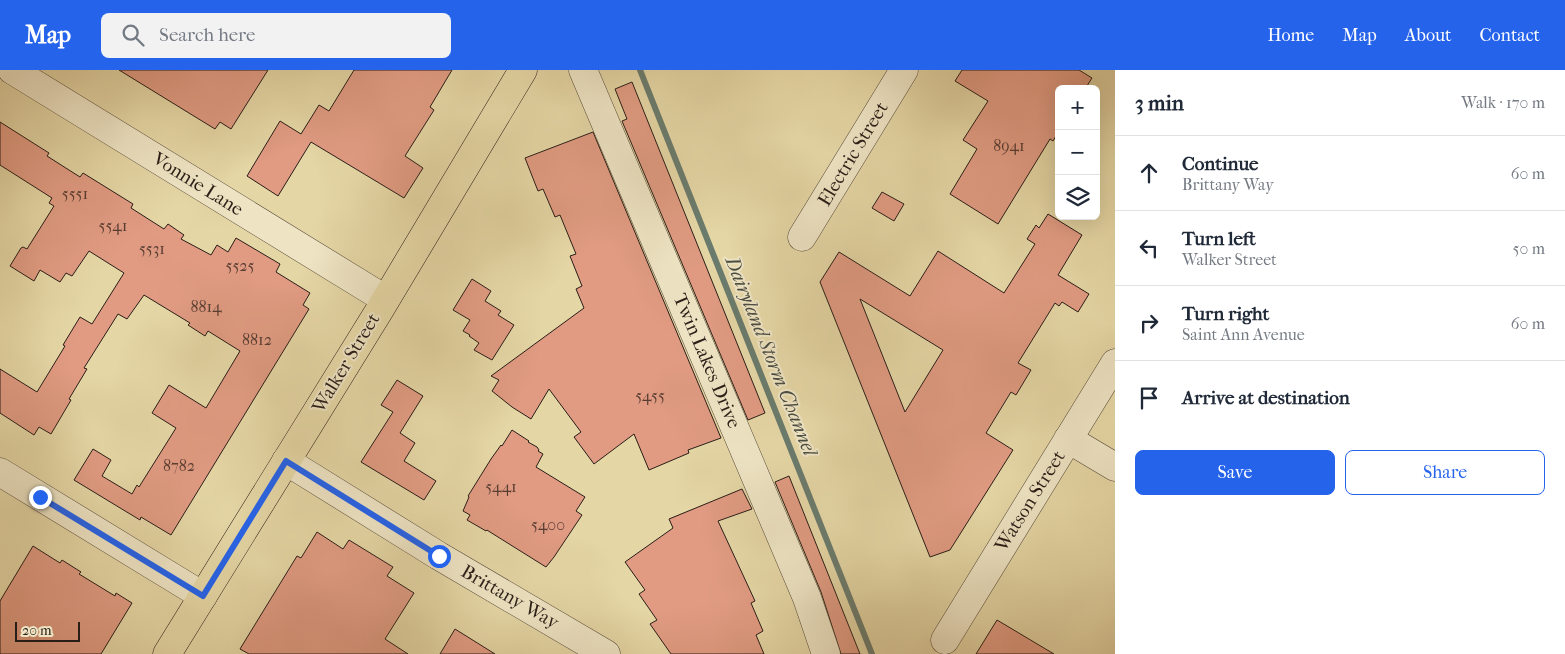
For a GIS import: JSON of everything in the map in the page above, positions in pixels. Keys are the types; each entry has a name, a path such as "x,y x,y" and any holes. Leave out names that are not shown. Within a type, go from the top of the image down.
{"main road":[{"name":"Walker Street","path":"167,654 523,70"}],"street":[{"name":"Vonnie Lane","path":"12,70 385,299"},
{"name":"Twin Lakes Drive","path":"584,70 807,598 826,654"},
{"name":"Electric Street","path":"802,238 904,70"},
{"name":"Watson Street","path":"945,640 1115,363"},
{"path":"1068,439 1115,467"},
{"name":"Brittany Way","path":"286,461 439,556 606,654"},
{"path":"0,472 203,596"}],"building":[{"path":"119,70 268,70 231,129 220,122 215,129"},
{"path":"354,70 452,70 430,107 434,110 405,156 423,168 404,198 311,142 278,196 247,176 280,121 301,134 319,105 329,111"},
{"path":"962,70 1079,70 1092,78 1088,85 1055,85 1055,138 1053,141 1050,139 998,224 950,194 977,149 963,140 988,101 955,81"},
{"path":"632,82 765,413 748,420 622,121 627,119 615,89"},
{"path":"0,122 49,153 47,156 80,177 83,173 133,204 131,208 164,229 168,224 184,235 181,239 211,255 217,245 228,252 236,238 280,264 276,272 310,293 303,305 309,309 171,535 141,517 140,520 74,480 93,449 111,460 102,476 132,494 137,485 139,487 176,428 152,413 169,385 206,408 240,351 208,331 205,336 188,325 190,323 144,295 127,319 118,314 84,368 87,369 51,434 39,427 34,435 0,413 0,369 37,392 80,317 92,324 124,273 89,251 72,276 66,273 60,282 40,270 34,281 10,266 21,248 27,249 54,206 49,203 52,198 0,165"},
{"path":"593,132 721,438 688,450 689,453 649,470 634,434 594,464 574,437 581,432 549,389 531,419 492,391 499,380 491,376 584,308 576,289 582,286 570,256 576,254 560,215 555,217 543,189 538,191 525,158"},
{"path":"882,192 904,204 894,221 872,208"},
{"path":"1048,214 1082,235 1058,275 1089,294 1078,312 1062,302 1059,306 1055,303 1018,363 1031,370 1016,395 1011,392 986,433 1013,450 950,550 930,557 820,282 839,252 910,296 938,251 1004,293 1035,244 1027,239 1036,225 1039,228","holes":["860,299 943,350 905,412"]},
{"path":"472,279 491,291 485,301 501,311 498,315 514,325 492,360 474,350 479,343 463,331 470,320 453,310"},
{"path":"397,380 423,396 400,433 415,443 404,461 436,481 424,500 361,462 393,412 381,405"},
{"path":"512,430 537,447 538,451 543,454 536,467 585,497 576,511 582,515 546,567 487,530 467,520 470,515 463,511 468,496"},
{"path":"789,476 860,654 841,654 821,592 775,482"},
{"path":"742,489 752,509 718,521 755,601 751,603 763,631 756,635 764,654 671,654 650,624 657,620 639,594 645,590 625,562 673,528 669,519"},
{"path":"317,532 343,549 349,540 393,567 387,576 414,593 385,639 408,654 249,654 240,649 297,556 301,558"},
{"path":"33,546 60,563 62,560 81,572 79,574 115,596 116,593 132,603 101,654 0,654 0,601"},
{"path":"997,620 1054,654 976,654"},
{"path":"455,629 495,654 440,654"}],"waterway":[{"name":"Dairyland Storm Channel","path":"640,70 872,654"}],"route":[{"path":"40,497 203,596 286,461 439,556"}]}
